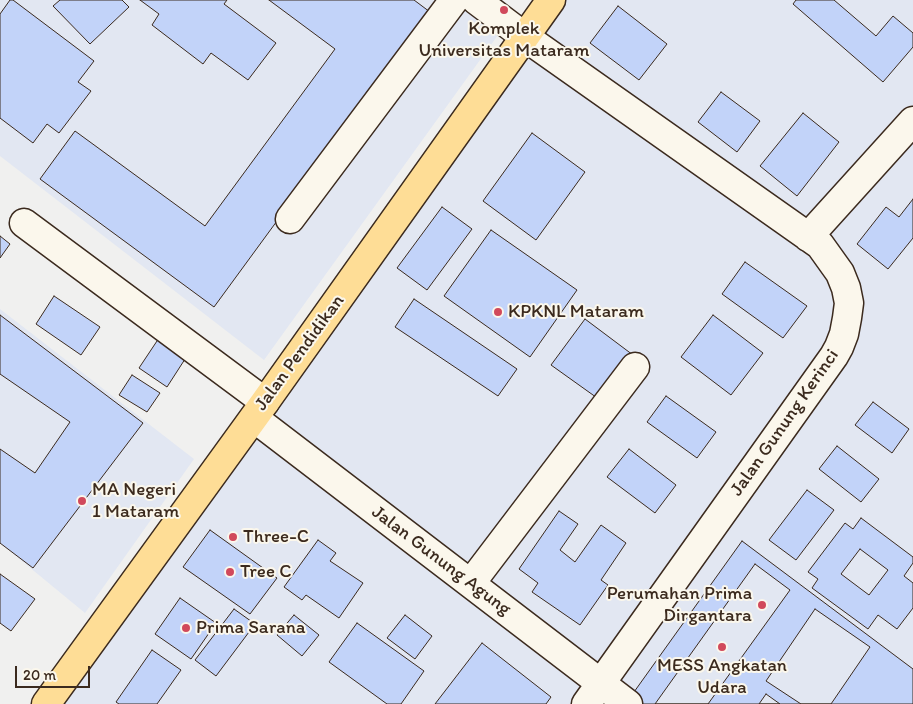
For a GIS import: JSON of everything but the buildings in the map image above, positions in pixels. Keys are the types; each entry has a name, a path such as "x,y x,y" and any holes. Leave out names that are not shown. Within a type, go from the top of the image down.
{"main road":[{"name":"Jalan Pendidikan","path":"46,704 260,410 551,0"}],"street":[{"path":"290,219 454,0"},
{"name":"Jalan Gunung Kerinci","path":"476,0 525,37 820,245 840,273 849,303 844,334 839,347 594,694"},
{"path":"808,237 913,121"},
{"name":"Jalan Gunung Agung","path":"24,223 260,410 471,583 594,694 628,704"},
{"path":"471,583 635,367"}],"shaded area":[{"path":"0,0 451,0 498,35 264,360 0,156"},
{"path":"563,0 913,0 913,704 62,704"},
{"name":"MA Negeri 1 Mataram","path":"0,309 194,459 85,613 0,543"}],"place":[{"name":"Komplek Universitas Mataram","path":"504,10"},
{"name":"KPKNL Mataram","path":"498,312"},
{"name":"MA Negeri 1 Mataram","path":"82,501"},
{"name":"Three-C","path":"233,537"},
{"name":"Tree C","path":"230,572"},
{"name":"Perumahan Prima Dirgantara","path":"762,605"},
{"name":"Prima Sarana","path":"186,628"},
{"name":"MESS Angkatan Udara","path":"722,647"}]}
